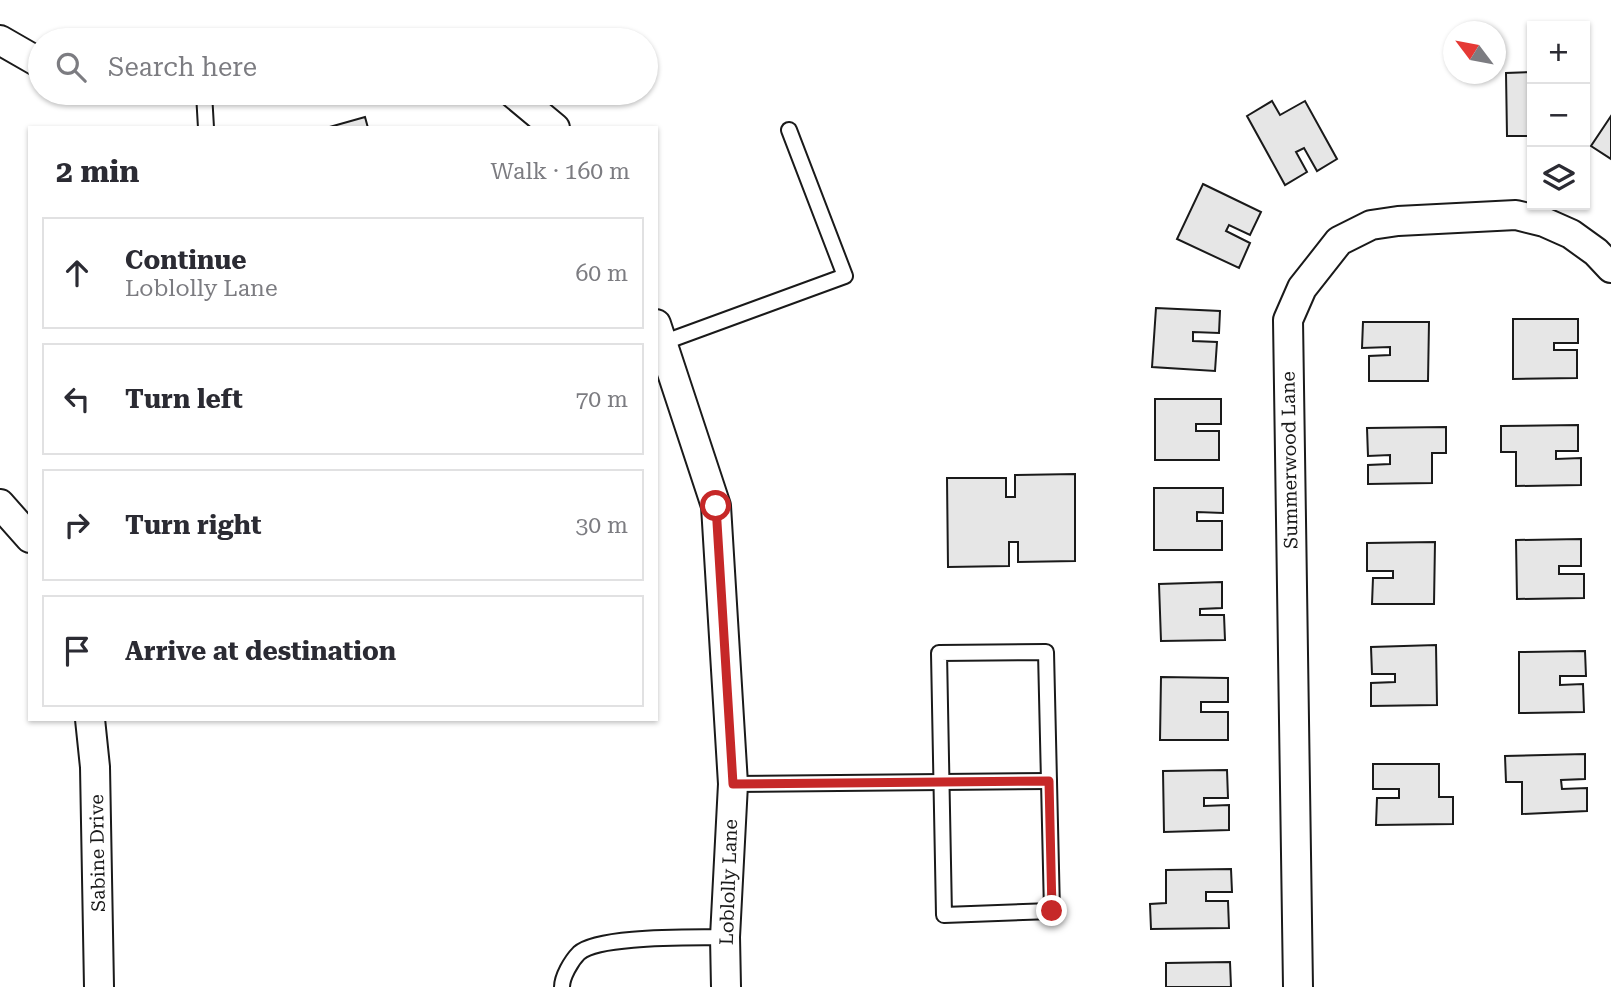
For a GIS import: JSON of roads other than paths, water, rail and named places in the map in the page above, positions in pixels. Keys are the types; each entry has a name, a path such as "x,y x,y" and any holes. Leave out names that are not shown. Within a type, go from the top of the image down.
{"street":[{"path":"0,40 28,56"},
{"path":"527,105 553,126"},
{"name":"Summerwood Lane","path":"1298,987 1288,320 1302,288 1339,241 1371,225 1398,220 1516,215 1525,217 1571,234 1596,251 1611,268"},
{"name":"Loblolly Lane","path":"659,334 716,506 733,784 725,937 726,987"},
{"path":"0,504 28,536"},
{"name":"Sabine Drive","path":"90,721 95,767 99,987"}],"lane":[{"path":"205,105 206,126"},
{"path":"659,334 845,276 789,130"},
{"path":"1046,652 1049,781 1052,911 944,915 939,653 1046,652"},
{"path":"733,784 1049,781"},
{"path":"562,987 562,979 579,953 610,942 725,937"}]}
